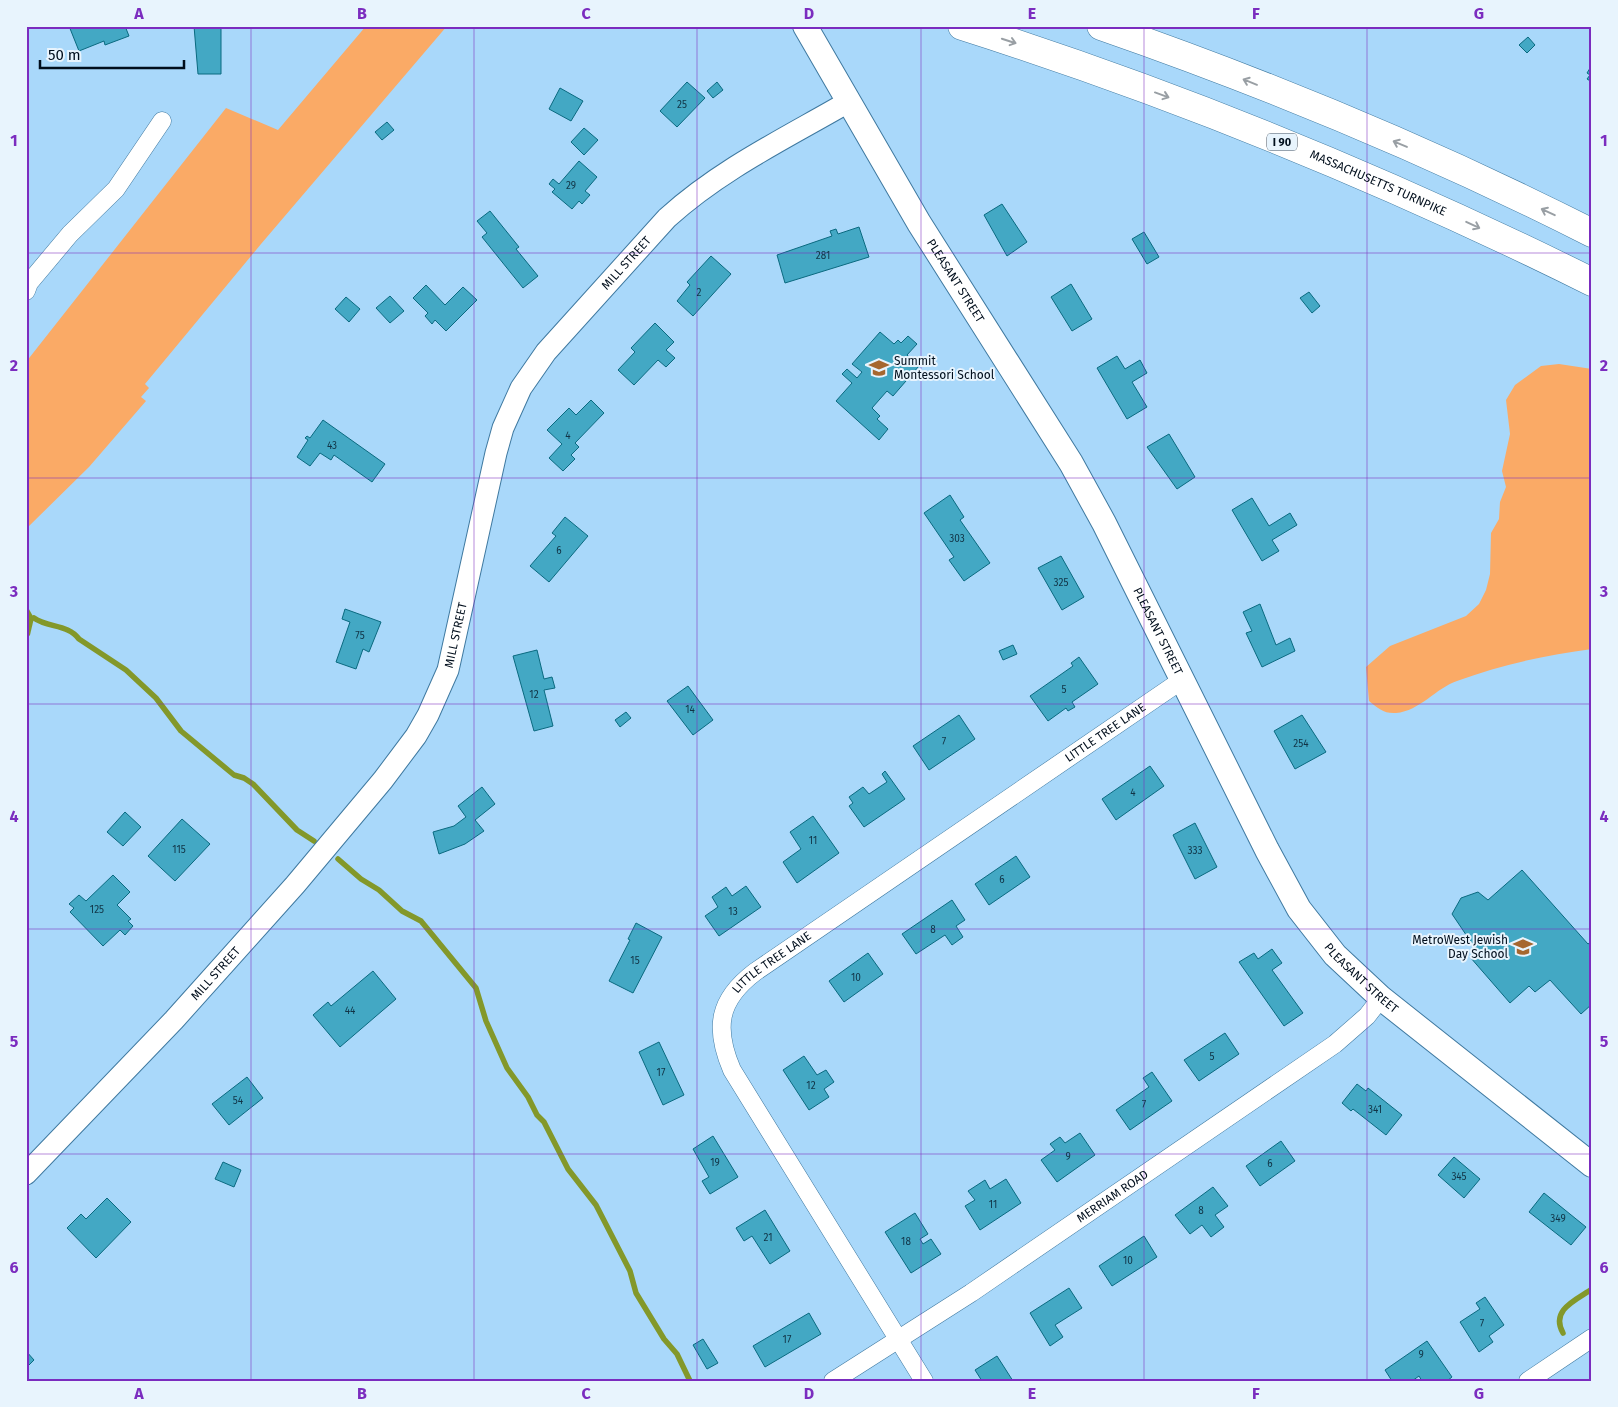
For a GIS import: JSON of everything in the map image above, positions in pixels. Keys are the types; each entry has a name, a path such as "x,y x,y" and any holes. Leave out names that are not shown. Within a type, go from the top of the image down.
{"highway":[{"name":"MASSACHUSETTS TURNPIKE","path":"962,26 1083,66 1272,138 1410,196 1592,282"},
{"path":"1101,26 1241,78 1373,133 1495,187 1592,234"}],"main road":[{"name":"PLEASANT STREET","path":"805,26 940,257 1071,463 1267,850 1299,909 1335,955 1381,998 1592,1165"}],"street":[{"name":"MILL STREET","path":"26,1174 174,1020 295,885 382,780 420,729 439,693 448,670 503,428 522,388 546,352 667,218 688,198 732,168 848,102"},
{"path":"26,291 29,283 70,234 116,188 162,121"},
{"name":"LITTLE TREE LANE","path":"924,1381 732,1070 721,1039 724,1007 731,994 756,972 1182,680"},
{"name":"MERRIAM ROAD","path":"833,1381 979,1288 1335,1044 1367,1016 1381,998"},
{"path":"1528,1381 1592,1338"}],"shaded area":[{"path":"366,26 447,26 261,244 145,384 149,388 141,397 146,401 89,467 26,529 26,362 226,108 278,130"},
{"path":"1559,364 1592,369 1592,649 1506,665 1449,684 1420,704 1405,711 1388,713 1381,710 1369,701 1366,667 1390,646 1466,616 1479,604 1486,590 1490,574 1491,533 1499,519 1500,502 1506,487 1502,471 1510,434 1506,400 1515,385 1541,366"},
{"path":"26,604 34,618 30,635 26,640"}],"building":[{"path":"69,26 125,26 129,36 105,45 104,41 79,51"},
{"path":"194,26 221,26 221,74 198,74"},
{"path":"1528,37 1535,45 1527,53 1519,45"},
{"path":"1592,65 1592,82 1587,79 1590,75 1587,73"},
{"path":"687,82 705,98 677,127 660,111"},
{"path":"717,82 723,90 713,98 707,91"},
{"path":"560,88 583,101 571,121 549,109"},
{"path":"387,122 394,130 382,140 375,132"},
{"path":"584,128 598,140 584,155 571,142"},
{"path":"579,161 597,177 585,191 590,195 582,204 579,201 572,209 552,192 555,189 549,184 553,179 559,184"},
{"path":"1002,204 1027,242 1007,256 984,215"},
{"path":"490,211 519,247 516,249 538,276 523,288 482,237 487,233 477,221"},
{"path":"859,227 869,257 785,283 777,255 832,236 830,231 836,229 838,234"},
{"path":"1144,232 1159,257 1147,264 1132,239"},
{"path":"711,256 731,274 693,316 677,301 690,285 687,282"},
{"path":"1071,284 1092,319 1072,331 1051,297"},
{"path":"426,285 445,305 463,287 477,300 446,331 435,320 432,324 425,316 428,313 413,298"},
{"path":"1309,292 1320,306 1312,313 1300,298"},
{"path":"390,296 404,311 390,323 376,308"},
{"path":"346,297 360,309 349,322 335,309"},
{"path":"655,323 674,342 666,350 675,358 666,367 658,360 634,385 618,370 635,352 631,348"},
{"path":"880,332 894,344 898,340 901,343 908,336 917,344 907,355 919,366 893,396 887,391 872,408 880,416 877,419 888,429 879,440 836,401 852,383 842,374 847,369 857,378 862,372 852,364"},
{"path":"1117,356 1125,369 1140,360 1147,373 1132,382 1147,407 1127,419 1097,368"},
{"path":"591,400 604,413 575,443 579,447 571,455 575,459 563,471 549,458 562,444 547,430 569,408 576,415"},
{"path":"323,420 385,464 372,482 334,455 331,460 320,453 310,466 297,457 308,440 305,438 307,436 310,438"},
{"path":"1169,434 1195,477 1177,489 1147,447"},
{"path":"950,495 964,517 960,520 990,563 964,581 949,560 954,557 924,513"},
{"path":"1252,498 1269,526 1290,513 1297,525 1272,540 1279,551 1262,561 1232,510"},
{"path":"565,517 588,536 549,582 530,566 556,536 552,533"},
{"path":"1061,556 1084,597 1062,610 1038,568"},
{"path":"1260,604 1276,645 1290,638 1295,651 1262,667 1246,633 1252,631 1243,612"},
{"path":"345,609 381,622 369,652 363,649 356,669 336,662 350,622 342,619"},
{"path":"1013,645 1017,654 1003,660 999,651"},
{"path":"537,650 544,679 552,677 555,688 544,690 553,726 534,731 513,656"},
{"path":"1079,657 1098,684 1072,702 1075,707 1068,711 1066,708 1048,721 1030,696 1073,666 1071,663"},
{"path":"688,686 713,720 693,735 667,701"},
{"path":"626,712 631,718 620,727 615,720"},
{"path":"959,715 975,739 929,770 913,746"},
{"path":"1302,715 1326,752 1295,769 1274,731"},
{"path":"1150,766 1164,786 1116,820 1102,799"},
{"path":"885,771 905,799 864,827 849,806 853,803 849,797 863,787 869,794 887,782 882,774"},
{"path":"482,787 495,804 475,820 484,831 465,844 439,854 433,832 454,826 466,817 458,806"},
{"path":"125,812 141,827 123,846 107,832"},
{"path":"813,816 839,853 797,883 783,862 801,849 790,832"},
{"path":"182,819 210,844 175,881 148,856"},
{"path":"1195,823 1217,867 1195,879 1173,835"},
{"path":"1016,856 1030,877 989,905 975,884"},
{"path":"1522,870 1588,944 1592,941 1592,1004 1581,1014 1550,980 1535,992 1529,986 1510,1003 1470,957 1477,951 1452,914 1461,898 1478,892 1488,900"},
{"path":"113,875 130,892 117,905 131,919 128,921 133,926 125,935 120,930 103,946 70,912 74,908 69,904 79,895 86,901"},
{"path":"746,886 761,907 719,936 705,916 718,907 712,897 726,887 732,896"},
{"path":"952,900 965,920 956,926 963,937 952,945 945,935 916,954 902,934"},
{"path":"636,923 662,937 633,993 609,981 630,940 628,939"},
{"path":"1272,949 1282,963 1272,970 1303,1013 1284,1026 1239,962 1254,953 1258,959"},
{"path":"868,953 883,974 844,1002 829,981"},
{"path":"373,971 396,999 340,1047 313,1015 328,1002 331,1006"},
{"path":"1225,1033 1239,1054 1199,1081 1184,1060"},
{"path":"659,1042 684,1095 663,1105 639,1052"},
{"path":"804,1056 817,1075 826,1070 834,1082 824,1089 829,1097 809,1110 783,1070"},
{"path":"1152,1072 1172,1101 1130,1130 1116,1110 1149,1087 1143,1078"},
{"path":"247,1077 263,1098 229,1125 212,1104"},
{"path":"1357,1084 1366,1091 1368,1088 1402,1115 1386,1135 1353,1109 1351,1111 1342,1103"},
{"path":"1080,1133 1095,1155 1057,1182 1041,1160 1055,1150 1050,1144 1060,1137 1065,1143"},
{"path":"713,1136 738,1177 710,1194 702,1181 709,1177 693,1149"},
{"path":"1281,1141 1295,1161 1260,1186 1246,1166"},
{"path":"1454,1157 1480,1179 1464,1198 1438,1175"},
{"path":"223,1162 241,1170 234,1187 215,1179"},
{"path":"1006,1179 1021,1203 980,1230 965,1206 975,1200 968,1191 985,1180 990,1189"},
{"path":"1213,1187 1228,1206 1215,1215 1224,1227 1211,1237 1202,1225 1190,1234 1175,1215"},
{"path":"1544,1193 1586,1227 1571,1245 1529,1212"},
{"path":"107,1198 131,1222 96,1258 67,1228 81,1214 86,1219"},
{"path":"765,1210 790,1251 770,1264 752,1236 744,1241 736,1228"},
{"path":"915,1213 928,1234 920,1239 923,1244 931,1239 941,1254 911,1273 885,1232"},
{"path":"1144,1236 1157,1257 1112,1286 1099,1266"},
{"path":"1069,1288 1082,1308 1055,1325 1063,1337 1050,1346 1030,1313"},
{"path":"1485,1297 1504,1325 1489,1336 1493,1342 1479,1352 1460,1322 1480,1309 1476,1303"},
{"path":"809,1313 821,1334 765,1367 753,1346"},
{"path":"703,1339 718,1363 707,1369 693,1345"},
{"path":"1427,1341 1452,1377 1447,1381 1422,1381 1419,1376 1412,1381 1392,1381 1385,1370"},
{"path":"26,1351 34,1360 26,1368"},
{"path":"997,1356 1013,1381 982,1381 975,1370"}],"waterway":[{"path":"34,618 64,628 126,670 156,698 181,731 234,775 244,778 253,784 297,830 314,841"},
{"path":"338,859 361,879 379,890 402,911 421,921 476,988 486,1021 507,1068 528,1097 537,1115 544,1122 568,1169 596,1205 630,1271 636,1293 664,1339 677,1354 690,1381"},
{"path":"1563,1333 1560,1325 1562,1312 1572,1302 1592,1289"}],"place":[{"name":"Summit Montessori School","path":"879,368"},
{"name":"MetroWest Jewish Day School","path":"1523,947"}]}
